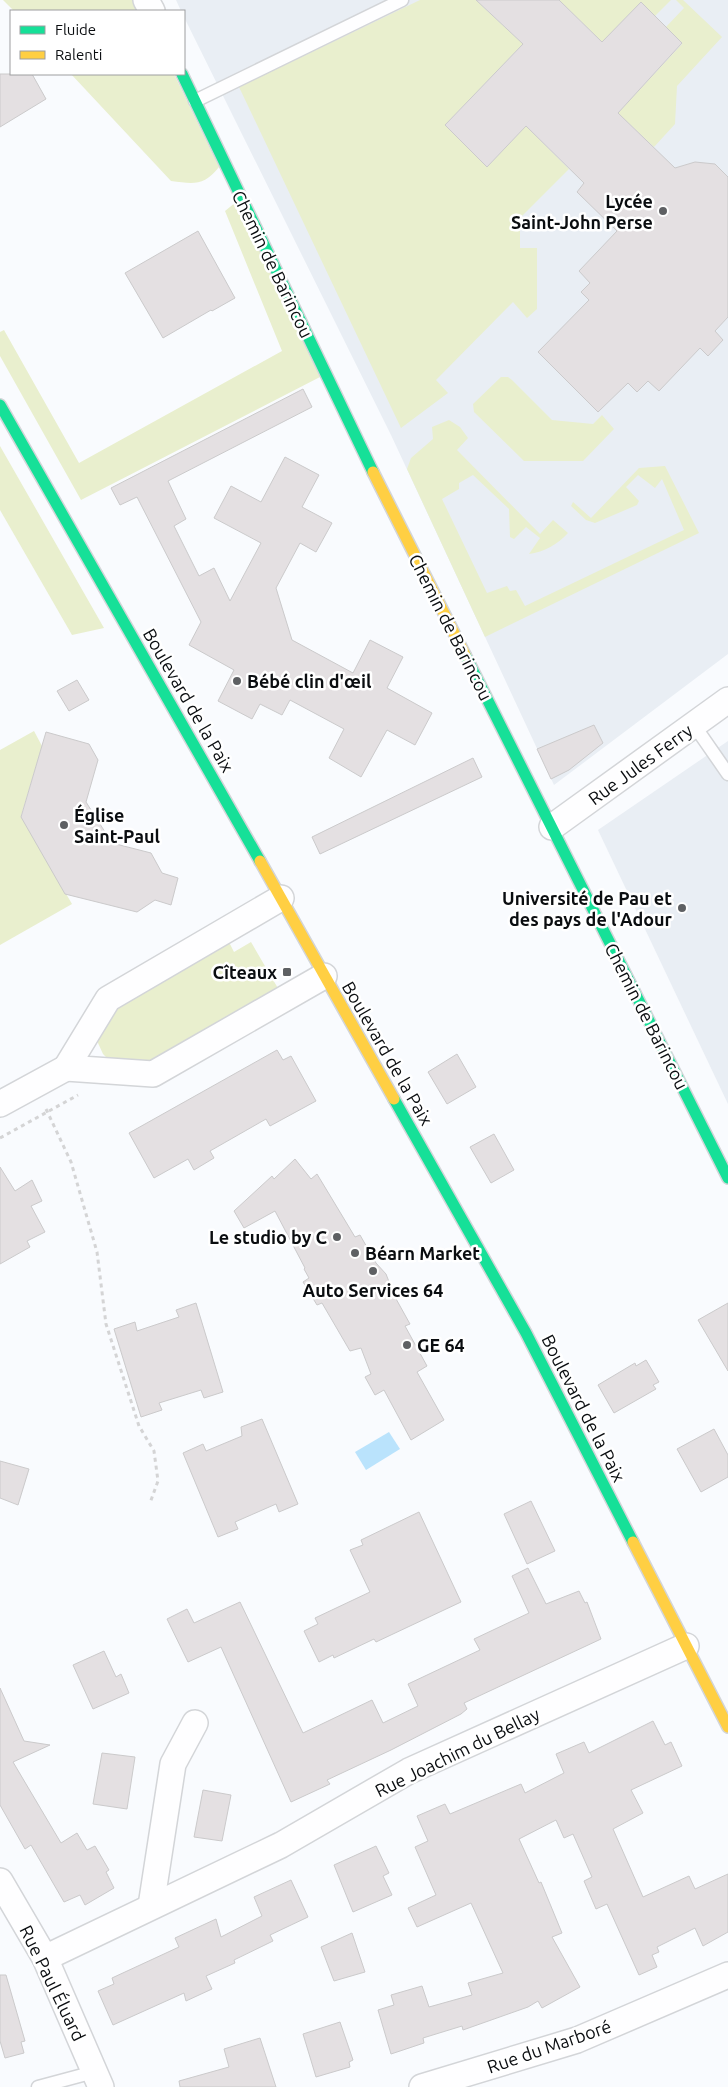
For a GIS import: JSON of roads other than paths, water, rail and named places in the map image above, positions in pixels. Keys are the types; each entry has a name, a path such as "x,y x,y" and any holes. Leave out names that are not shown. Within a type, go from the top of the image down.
{"main road":[{"name":"Chemin de Barincou","path":"182,75 364,454 728,1178"},
{"name":"Boulevard de la Paix","path":"0,405 526,1333 728,1727"}],"street":[{"name":"Rue Jules Ferry","path":"552,827 728,700"},
{"path":"0,1103 66,1068 108,998 281,898"},
{"path":"66,1068 153,1074 324,976"},
{"name":"Rue Joachim du Bellay","path":"45,1958 281,1845 409,1771 686,1646"},
{"path":"151,1906 173,1764 195,1723"},
{"name":"Rue Paul Éluard","path":"0,1881 45,1958 98,2080"},
{"name":"Rue du Marboré","path":"422,2087 577,2040 728,1975"}],"lane":[{"path":"195,101 402,0"},
{"path":"694,725 728,774"},
{"path":"38,2087 98,2080"}],"water":[{"path":"389,1432 400,1449 366,1470 355,1452"}],"place":[{"name":"Lycée Saint-John Perse","path":"663,211"},
{"name":"Bébé clin d'œil","path":"237,681"},
{"name":"Église Saint-Paul","path":"64,825"},
{"name":"Université de Pau et des pays de l'Adour","path":"682,908"},
{"name":"Cîteaux","path":"287,972"},
{"name":"Le studio by C","path":"337,1237"},
{"name":"Béarn Market","path":"355,1253"},
{"name":"Auto Services 64","path":"373,1271"},
{"name":"GE 64","path":"407,1345"}]}
